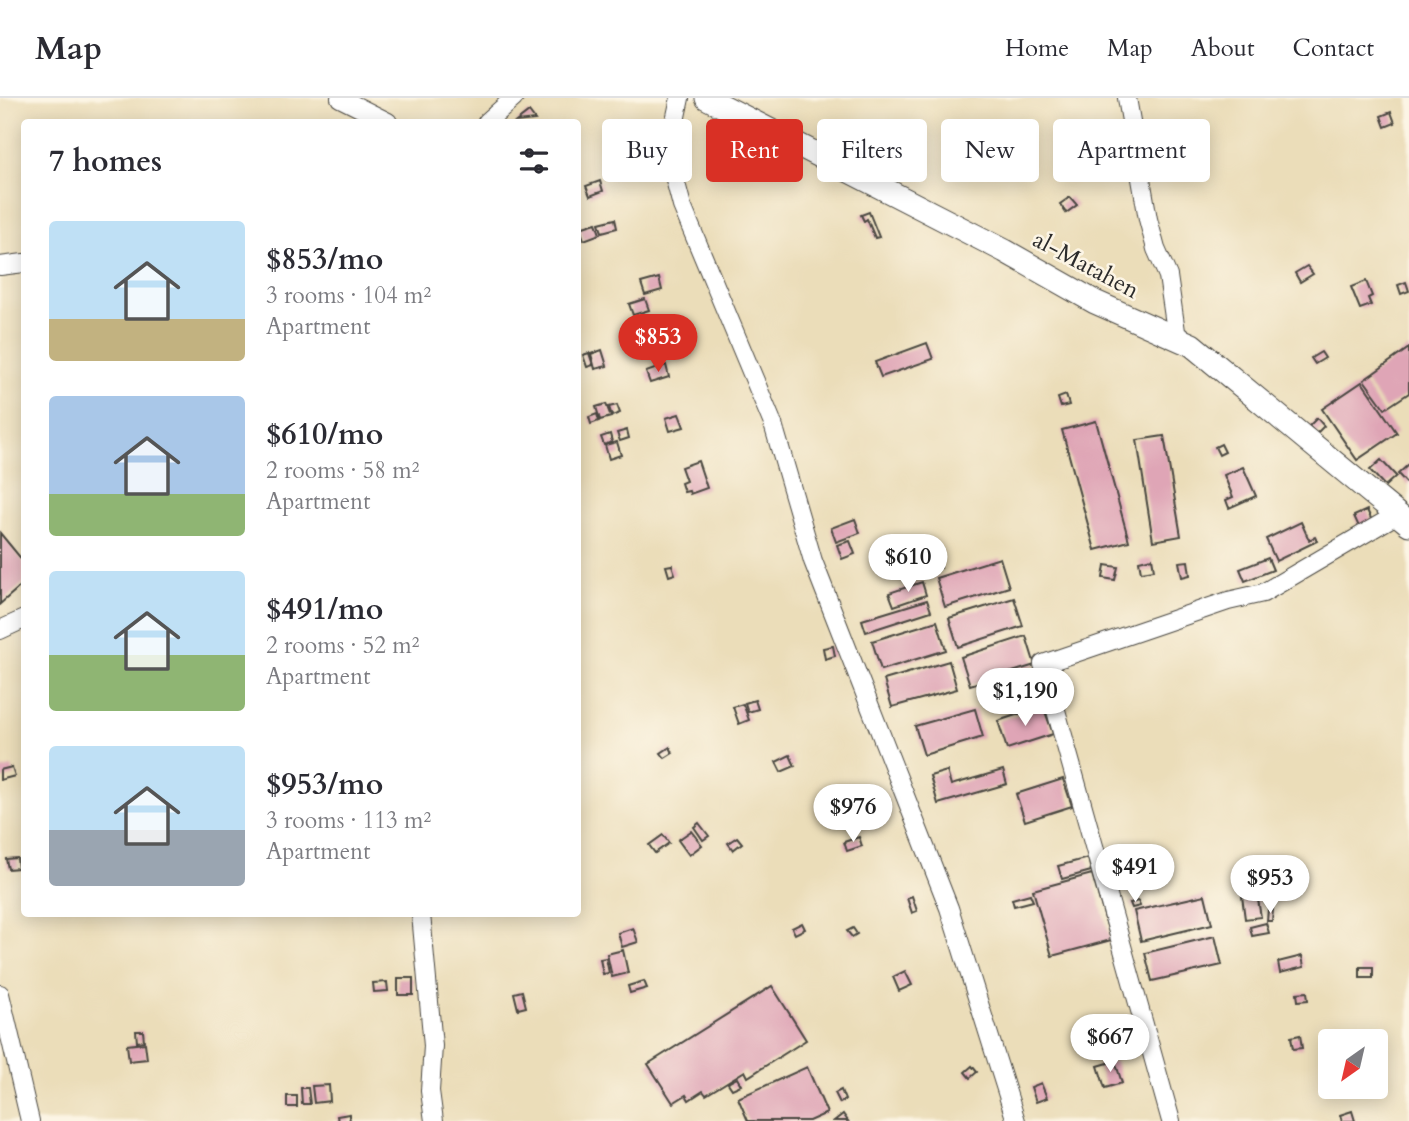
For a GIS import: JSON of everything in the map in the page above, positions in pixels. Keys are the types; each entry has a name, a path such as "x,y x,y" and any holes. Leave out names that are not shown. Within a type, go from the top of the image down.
{"main road":[{"name":"al-Matahen","path":"707,98 1005,251 1095,302 1204,352 1403,519"}],"street":[{"path":"340,98 382,119"},
{"path":"490,119 514,98"},
{"path":"680,98 668,153 682,206 773,424 813,561 949,908 1016,1121"},
{"path":"1127,98 1148,219 1168,276 1177,338"},
{"path":"0,266 21,263"},
{"path":"1171,1121 1138,995 1043,664 1228,601 1263,593 1403,519"},
{"path":"0,630 21,620"},
{"path":"421,917 433,1046 430,1091 434,1121"},
{"path":"0,995 30,1121"}],"building":[{"path":"529,112 534,119 520,119"},
{"path":"1391,112 1395,123 1385,127 1381,116"},
{"path":"600,181 603,191 590,196 586,186"},
{"path":"1070,197 1077,205 1066,213 1060,204"},
{"path":"869,212 879,237 875,238 867,219 864,221 861,215"},
{"path":"615,219 617,228 602,232 599,223"},
{"path":"596,223 600,234 584,240 581,228"},
{"path":"1307,266 1313,274 1300,282 1295,273"},
{"path":"659,278 662,290 645,295 641,283"},
{"path":"1366,281 1372,296 1368,298 1371,305 1360,309 1351,287"},
{"path":"1406,282 1409,291 1401,294 1398,285"},
{"path":"645,299 649,310 633,315 629,304"},
{"path":"927,343 933,359 881,377 875,362"},
{"path":"1409,348 1409,393 1385,409 1364,380"},
{"path":"602,350 607,366 595,369 591,354"},
{"path":"1321,352 1325,358 1315,364 1311,358"},
{"path":"589,353 593,365 587,367 583,355"},
{"path":"661,353 664,364 656,366 653,356"},
{"path":"666,365 669,377 650,383 646,372"},
{"path":"1362,382 1397,433 1357,460 1322,409"},
{"path":"1066,395 1069,405 1061,407 1058,398"},
{"path":"606,404 611,417 600,420 596,407"},
{"path":"617,405 620,413 612,416 609,407"},
{"path":"597,414 599,421 591,424 589,417"},
{"path":"679,414 684,427 670,431 666,418"},
{"path":"1317,418 1324,426 1316,434 1309,426"},
{"path":"1096,421 1129,541 1095,550 1062,430"},
{"path":"627,430 629,438 620,441 617,433"},
{"path":"610,434 612,442 604,445 601,437"},
{"path":"1164,436 1181,536 1153,541 1137,440"},
{"path":"617,442 621,455 609,459 605,445"},
{"path":"1221,444 1225,452 1219,455 1215,447"},
{"path":"1381,460 1396,476 1385,486 1370,470"},
{"path":"698,461 707,488 690,494 689,491 684,492 681,483 686,481 681,467"},
{"path":"1409,464 1409,486 1398,474"},
{"path":"1243,467 1256,496 1229,508 1226,500 1233,497 1224,475"},
{"path":"1367,510 1373,523 1360,529 1354,516"},
{"path":"855,519 860,533 836,542 831,528"},
{"path":"1301,522 1309,540 1315,537 1317,541 1276,561 1266,539"},
{"path":"0,533 21,558 21,586 0,604"},
{"path":"850,541 855,554 842,559 837,545"},
{"path":"1000,558 1009,587 945,607 936,578"},
{"path":"1152,558 1154,570 1141,572 1139,561"},
{"path":"1268,558 1273,570 1245,581 1240,569"},
{"path":"939,560 941,568 932,570 930,561"},
{"path":"1188,561 1190,575 1182,577 1179,562"},
{"path":"672,565 675,574 669,576 666,566"},
{"path":"1105,565 1118,567 1115,580 1103,578"},
{"path":"922,582 926,595 894,606 889,593"},
{"path":"1014,598 1023,626 958,647 949,618"},
{"path":"927,600 931,611 866,632 862,620"},
{"path":"937,621 946,650 881,670 872,641"},
{"path":"1026,636 1035,665 970,685 961,657"},
{"path":"833,646 835,656 825,659 823,648"},
{"path":"949,661 957,689 892,707 884,680"},
{"path":"1005,693 1008,701 990,708 987,700"},
{"path":"755,700 758,709 748,712 745,703"},
{"path":"743,704 749,720 739,724 733,707"},
{"path":"1043,706 1053,734 1007,749 998,721"},
{"path":"975,709 983,737 924,755 915,726"},
{"path":"670,747 673,753 665,758 661,753"},
{"path":"790,755 795,766 781,772 776,762"},
{"path":"12,767 15,776 0,780 0,770"},
{"path":"1003,770 1007,784 938,804 930,776 947,771 951,785"},
{"path":"1063,779 1072,806 1025,821 1016,794"},
{"path":"699,823 709,836 703,840 694,827"},
{"path":"691,831 702,845 689,855 678,840"},
{"path":"663,835 669,843 655,853 649,845"},
{"path":"737,837 742,843 733,850 728,843"},
{"path":"859,837 862,846 847,851 844,842"},
{"path":"17,858 18,868 8,869 6,859"},
{"path":"1088,858 1091,871 1062,879 1058,866"},
{"path":"1092,874 1111,940 1052,956 1033,890"},
{"path":"1030,894 1033,901 1014,906 1012,899"},
{"path":"1257,894 1261,917 1245,919 1242,896"},
{"path":"1205,895 1212,924 1141,941 1134,911"},
{"path":"912,896 917,911 912,913 907,898"},
{"path":"1138,901 1140,906 1132,908 1130,903"},
{"path":"1268,909 1273,909 1272,921 1267,921"},
{"path":"802,923 805,929 795,934 792,928"},
{"path":"1266,923 1269,933 1252,936 1250,927"},
{"path":"633,928 638,942 622,947 618,933"},
{"path":"853,928 857,934 852,937 847,931"},
{"path":"1215,936 1222,965 1152,981 1145,953"},
{"path":"623,950 628,973 612,977 607,954"},
{"path":"1302,956 1304,967 1280,973 1278,962"},
{"path":"606,958 609,973 603,974 600,959"},
{"path":"1360,967 1373,967 1373,978 1360,978"},
{"path":"905,971 912,985 899,991 893,977"},
{"path":"398,978 413,978 413,995 398,995"},
{"path":"644,981 647,988 630,993 628,986"},
{"path":"387,982 388,991 374,992 373,983"},
{"path":"772,986 806,1040 748,1077 745,1071 706,1095 703,1091 689,1100 686,1095 673,1103 648,1064"},
{"path":"522,991 526,1007 518,1009 514,993"},
{"path":"1307,992 1308,1000 1298,1001 1297,993"},
{"path":"136,1031 143,1031 144,1041 137,1042"},
{"path":"1300,1035 1302,1048 1293,1049 1291,1037"},
{"path":"145,1043 147,1059 129,1061 127,1045"},
{"path":"1115,1061 1122,1083 1105,1088 1098,1066"},
{"path":"972,1066 977,1072 970,1078 965,1072"},
{"path":"807,1067 827,1113 809,1121 748,1121 738,1098"},
{"path":"737,1078 741,1085 732,1089 728,1083"},
{"path":"1041,1083 1047,1098 1036,1102 1031,1087"},
{"path":"329,1085 330,1101 314,1103 312,1086"},
{"path":"301,1088 308,1088 310,1104 302,1104"},
{"path":"841,1090 845,1100 840,1103 835,1093"},
{"path":"287,1096 297,1096 297,1107 287,1107"},
{"path":"1352,1111 1355,1121 1342,1121 1340,1115"},
{"path":"349,1114 350,1121 338,1121 337,1116"},
{"path":"843,1114 848,1121 834,1121"}]}
